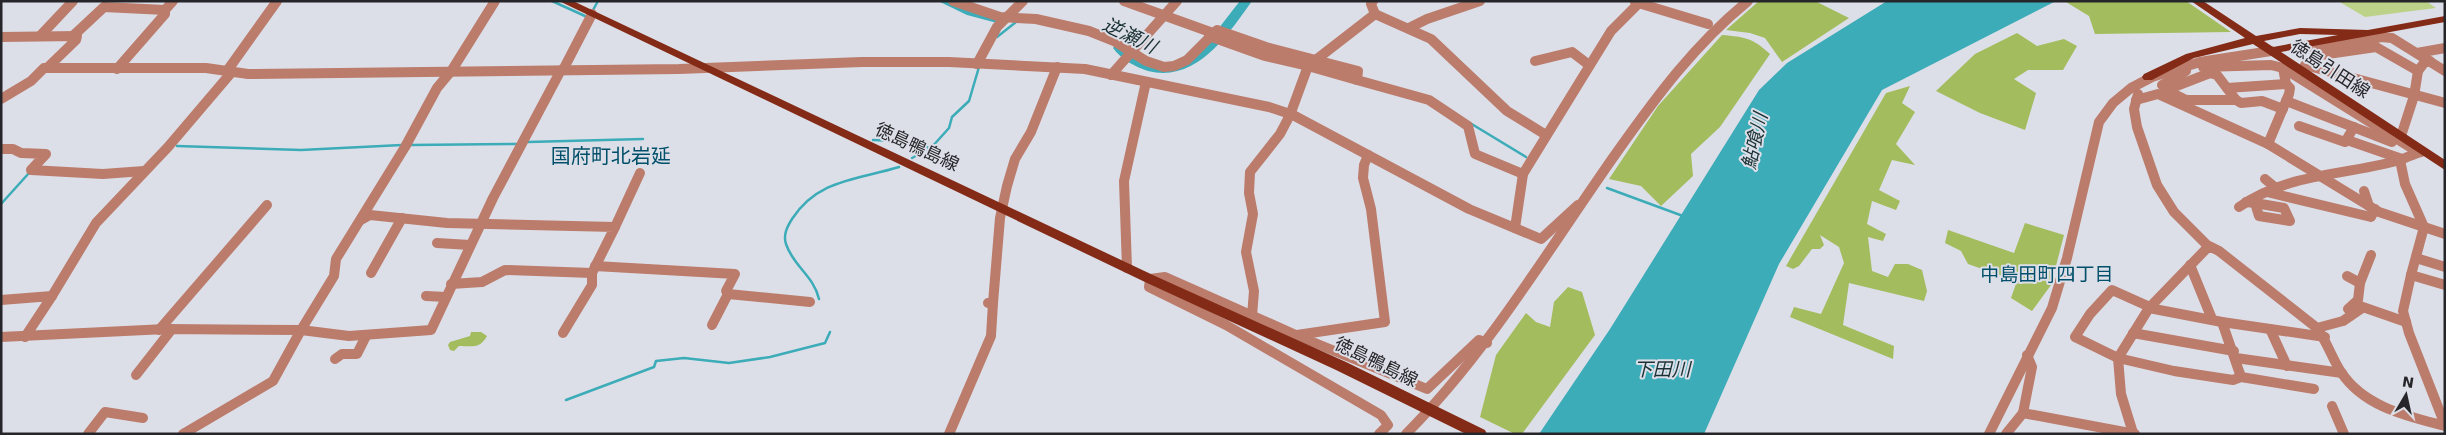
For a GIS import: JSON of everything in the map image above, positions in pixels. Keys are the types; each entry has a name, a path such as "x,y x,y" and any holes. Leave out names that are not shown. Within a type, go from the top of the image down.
{"main road":[{"name":"徳島鴨島線","path":"564,1 1150,279 1253,321 1364,386 1480,434"},
{"name":"徳島引田線","path":"2196,1 2445,166"},
{"path":"2269,50 2442,21"},
{"path":"2148,77 2190,56 2228,44 2300,31 2368,33"},
{"name":"徳島鴨島線","path":"1431,415 1462,434"}],"street":[{"path":"41,36 73,1"},
{"path":"117,69 165,14 165,10 173,1"},
{"path":"25,337 96,223 168,148 229,72 277,1"},
{"path":"183,434 273,381 334,276 336,259 361,220 437,88 452,70 495,1"},
{"path":"953,1 970,9 1004,20 1041,20 1107,37 1128,55 1156,66 1174,66 1187,60 1215,35"},
{"path":"977,64 1004,20 1023,1"},
{"path":"1124,1 1215,35 1264,56 1312,63 1357,77 1377,88 1429,100 1468,126 1475,154 1523,174"},
{"path":"1111,74 1177,1"},
{"path":"1409,28 1426,19 1480,1"},
{"path":"1406,434 1431,415 1487,343 1578,206 1664,87 1702,42 1748,1"},
{"path":"1369,2 1375,14 1431,39 1507,111 1546,135"},
{"path":"1515,228 1523,174 1611,32 1639,2 1708,24"},
{"path":"1,37 74,35 104,7 165,10"},
{"path":"1,338 172,329 301,330 313,334 366,336 431,330 451,284 521,143 592,14"},
{"path":"1375,14 1312,63 1280,134 1250,172 1253,214 1246,252 1254,291 1253,321 1296,335 1427,389 1480,340 1487,343"},
{"path":"1,99 31,81 44,68 47,68 76,40 77,36 74,35"},
{"path":"2288,47 2339,46 2381,37 2392,38 2445,71"},
{"path":"2321,69 2314,56 2376,47 2418,71"},
{"path":"2418,53 2445,48"},
{"path":"1989,434 2052,308 2067,258 2099,122 2107,108 2148,77 2210,60 2269,50"},
{"path":"1535,61 1572,52 1589,65"},
{"path":"2401,136 2414,96 2418,71 2424,63 2430,61"},
{"path":"47,68 206,68 229,72 562,70 915,62 1084,69 1269,107 1290,115 1469,209 1540,239 1578,206"},
{"path":"2236,100 2186,100 2165,89 2162,84 2190,66 2253,65 2283,68 2430,156"},
{"path":"2305,65 2385,85 2414,96 2445,103"},
{"path":"949,434 991,336 991,303 1003,208 1015,159 1031,132 1057,67"},
{"path":"2268,144 2290,88 2286,84 2283,68"},
{"path":"2137,96 2165,89 2210,73 2217,75 2236,100 2241,103 2262,101 2284,105 2354,127 2430,156"},
{"path":"2148,77 2148,82 2137,96 2134,109 2137,126 2156,185 2174,212 2207,245"},
{"path":"1127,268 1124,181 1146,82"},
{"path":"2227,88 2286,84"},
{"path":"2137,96 2158,94 2268,144 2372,207 2409,223 2445,234"},
{"path":"2299,126 2401,159"},
{"path":"2347,140 2354,127"},
{"path":"1,149 13,149 21,153 46,154 31,170 103,174 144,172"},
{"path":"1296,335 1384,322 1371,209 1363,178 1364,165 1368,155"},
{"path":"2247,204 2264,191 2318,175 2401,159 2430,156"},
{"path":"2401,159 2405,184 2424,227 2403,311 2445,426"},
{"path":"563,333 592,285 593,270 640,173"},
{"path":"2265,179 2276,188"},
{"path":"2264,191 2371,218 2372,207 2364,191"},
{"path":"2247,204 2283,204 2292,224 2260,218 2247,204"},
{"path":"159,330 266,205"},
{"path":"361,220 370,215 432,222 615,227"},
{"path":"371,273 402,218"},
{"path":"437,243 470,245"},
{"path":"2023,413 2066,428 2134,434 2121,394 2118,358 2150,307 2209,246 2321,332 2342,373 2356,389 2381,407 2445,426"},
{"path":"2314,389 2241,377 2233,380 2174,371 2118,358 2075,337 2090,314 2112,290 2150,307 2270,329 2321,332 2343,321 2355,307 2358,300 2360,282 2371,255"},
{"path":"2416,258 2445,267"},
{"path":"2190,265 2235,354 2241,377"},
{"path":"451,284 482,282 505,270 593,270 735,274 726,291 728,294 712,324"},
{"path":"2411,274 2445,285"},
{"path":"2347,276 2360,282"},
{"path":"1150,279 1149,287 1226,325 1382,415 1388,424 1379,434"},
{"path":"728,294 810,302"},
{"path":"1,300 52,296"},
{"path":"426,296 446,297"},
{"path":"2355,307 2406,322"},
{"path":"136,375 172,329"},
{"path":"2270,329 2287,366"},
{"path":"2133,333 2287,366 2342,373"},
{"path":"335,359 342,354 357,354 366,336"},
{"path":"2006,434 2023,413 2028,377 2032,367 2027,355"},
{"path":"2332,406 2344,434"},
{"path":"88,434 106,412 143,418"}],"green space":[{"path":"1759,1 1815,1 1849,18 1782,62 1765,38 1750,33 1726,30"},
{"path":"2186,1 2231,32 2095,34 2089,16 2066,2"},
{"path":"2338,1 2426,1 2436,8 2365,17"},
{"path":"2017,33 2037,46 2064,39 2077,46 2063,70 2028,70 2014,79 2036,93 2025,130 1980,113 1936,91 1975,54"},
{"path":"1722,35 1748,39 1770,54 1720,127 1691,154 1693,176 1661,206 1641,186 1609,179 1658,106"},
{"path":"1910,86 1902,103 1915,112 1896,144 1915,165 1892,160 1879,190 1900,201 1896,210 1872,201 1867,224 1886,234 1883,241 1868,237 1872,271 1888,277 1895,264 1908,264 1922,270 1927,291 1924,301 1849,283 1843,325 1894,346 1893,359 1790,317 1794,307 1821,314 1844,263 1839,247 1820,235 1824,245 1820,249 1812,249 1799,266 1793,269 1786,266 1886,93"},
{"path":"2025,223 2064,235 2051,285 2032,311 2011,298 2017,281 1968,264 1961,251 1945,243 1948,230 2014,253"},
{"path":"1568,287 1582,292 1595,335 1522,434 1515,434 1480,417 1496,355 1526,313 1536,322 1550,327 1554,302"},
{"path":"471,332 481,332 487,336 478,345 459,346 454,351 450,350 448,345 450,342 470,336"}],"water":[{"name":"下田川","path":"1887,1 2056,1 1882,90 1779,264 1704,434 1539,434 1610,329 1759,90 1787,63"}],"waterway":[{"path":"552,1 585,16"},
{"path":"593,10 598,1"},
{"name":"逆瀬川","path":"944,1 971,13 997,19"},
{"name":"逆瀬川","path":"1119,48 1144,66 1161,70 1176,68 1190,62 1203,52 1246,1"},
{"path":"997,37 1016,22"},
{"path":"931,148 949,128 952,117 969,101 979,67"},
{"path":"1470,123 1526,157"},
{"path":"528,142 643,139"},
{"path":"873,140 898,141 931,148"},
{"path":"410,145 517,144"},
{"path":"177,146 301,150 402,145"},
{"path":"912,158 931,148"},
{"path":"819,299 813,284 793,259 786,244 786,231 792,219 802,206 826,188 899,167"},
{"path":"1,204 29,173"},
{"path":"1607,188 1683,216"},
{"path":"566,400 654,367 656,361 684,358 729,363 770,357 825,343 830,332"}],"district":[{"name":"国府町北岩延","path":"611,156"},
{"name":"中島田町四丁目","path":"2047,274"}],"water label":[{"name":"鮎喰川","path":"1754,141"}]}
